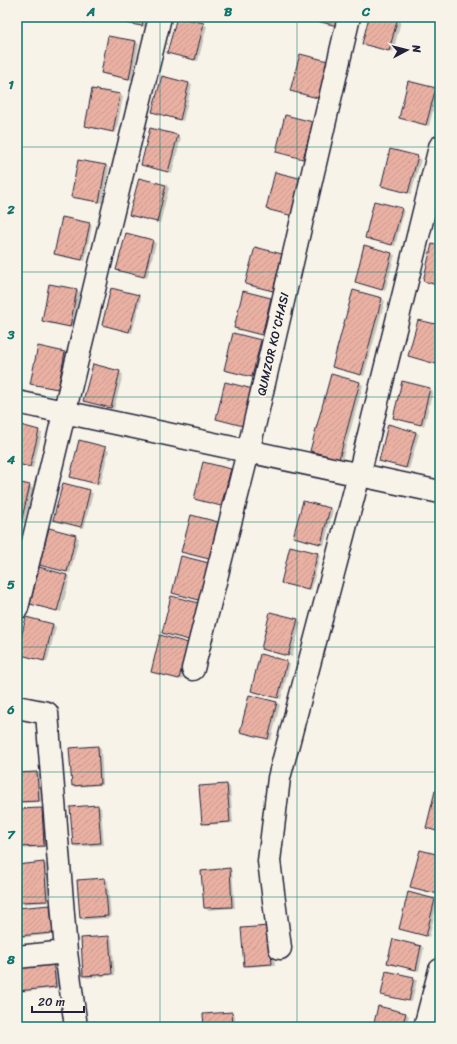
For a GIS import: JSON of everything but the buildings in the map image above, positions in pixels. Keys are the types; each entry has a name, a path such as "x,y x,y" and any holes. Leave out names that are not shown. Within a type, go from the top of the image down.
{"street":[{"path":"17,608 160,17"},
{"name":"QUMZOR KO'CHASI","path":"193,670 248,452 350,17"},
{"path":"280,948 269,861 279,778 359,475 440,147"},
{"path":"17,402 440,492"},
{"path":"17,707 47,713 66,952 76,1027"},
{"path":"17,957 66,952"},
{"path":"425,1027 440,970"}]}
